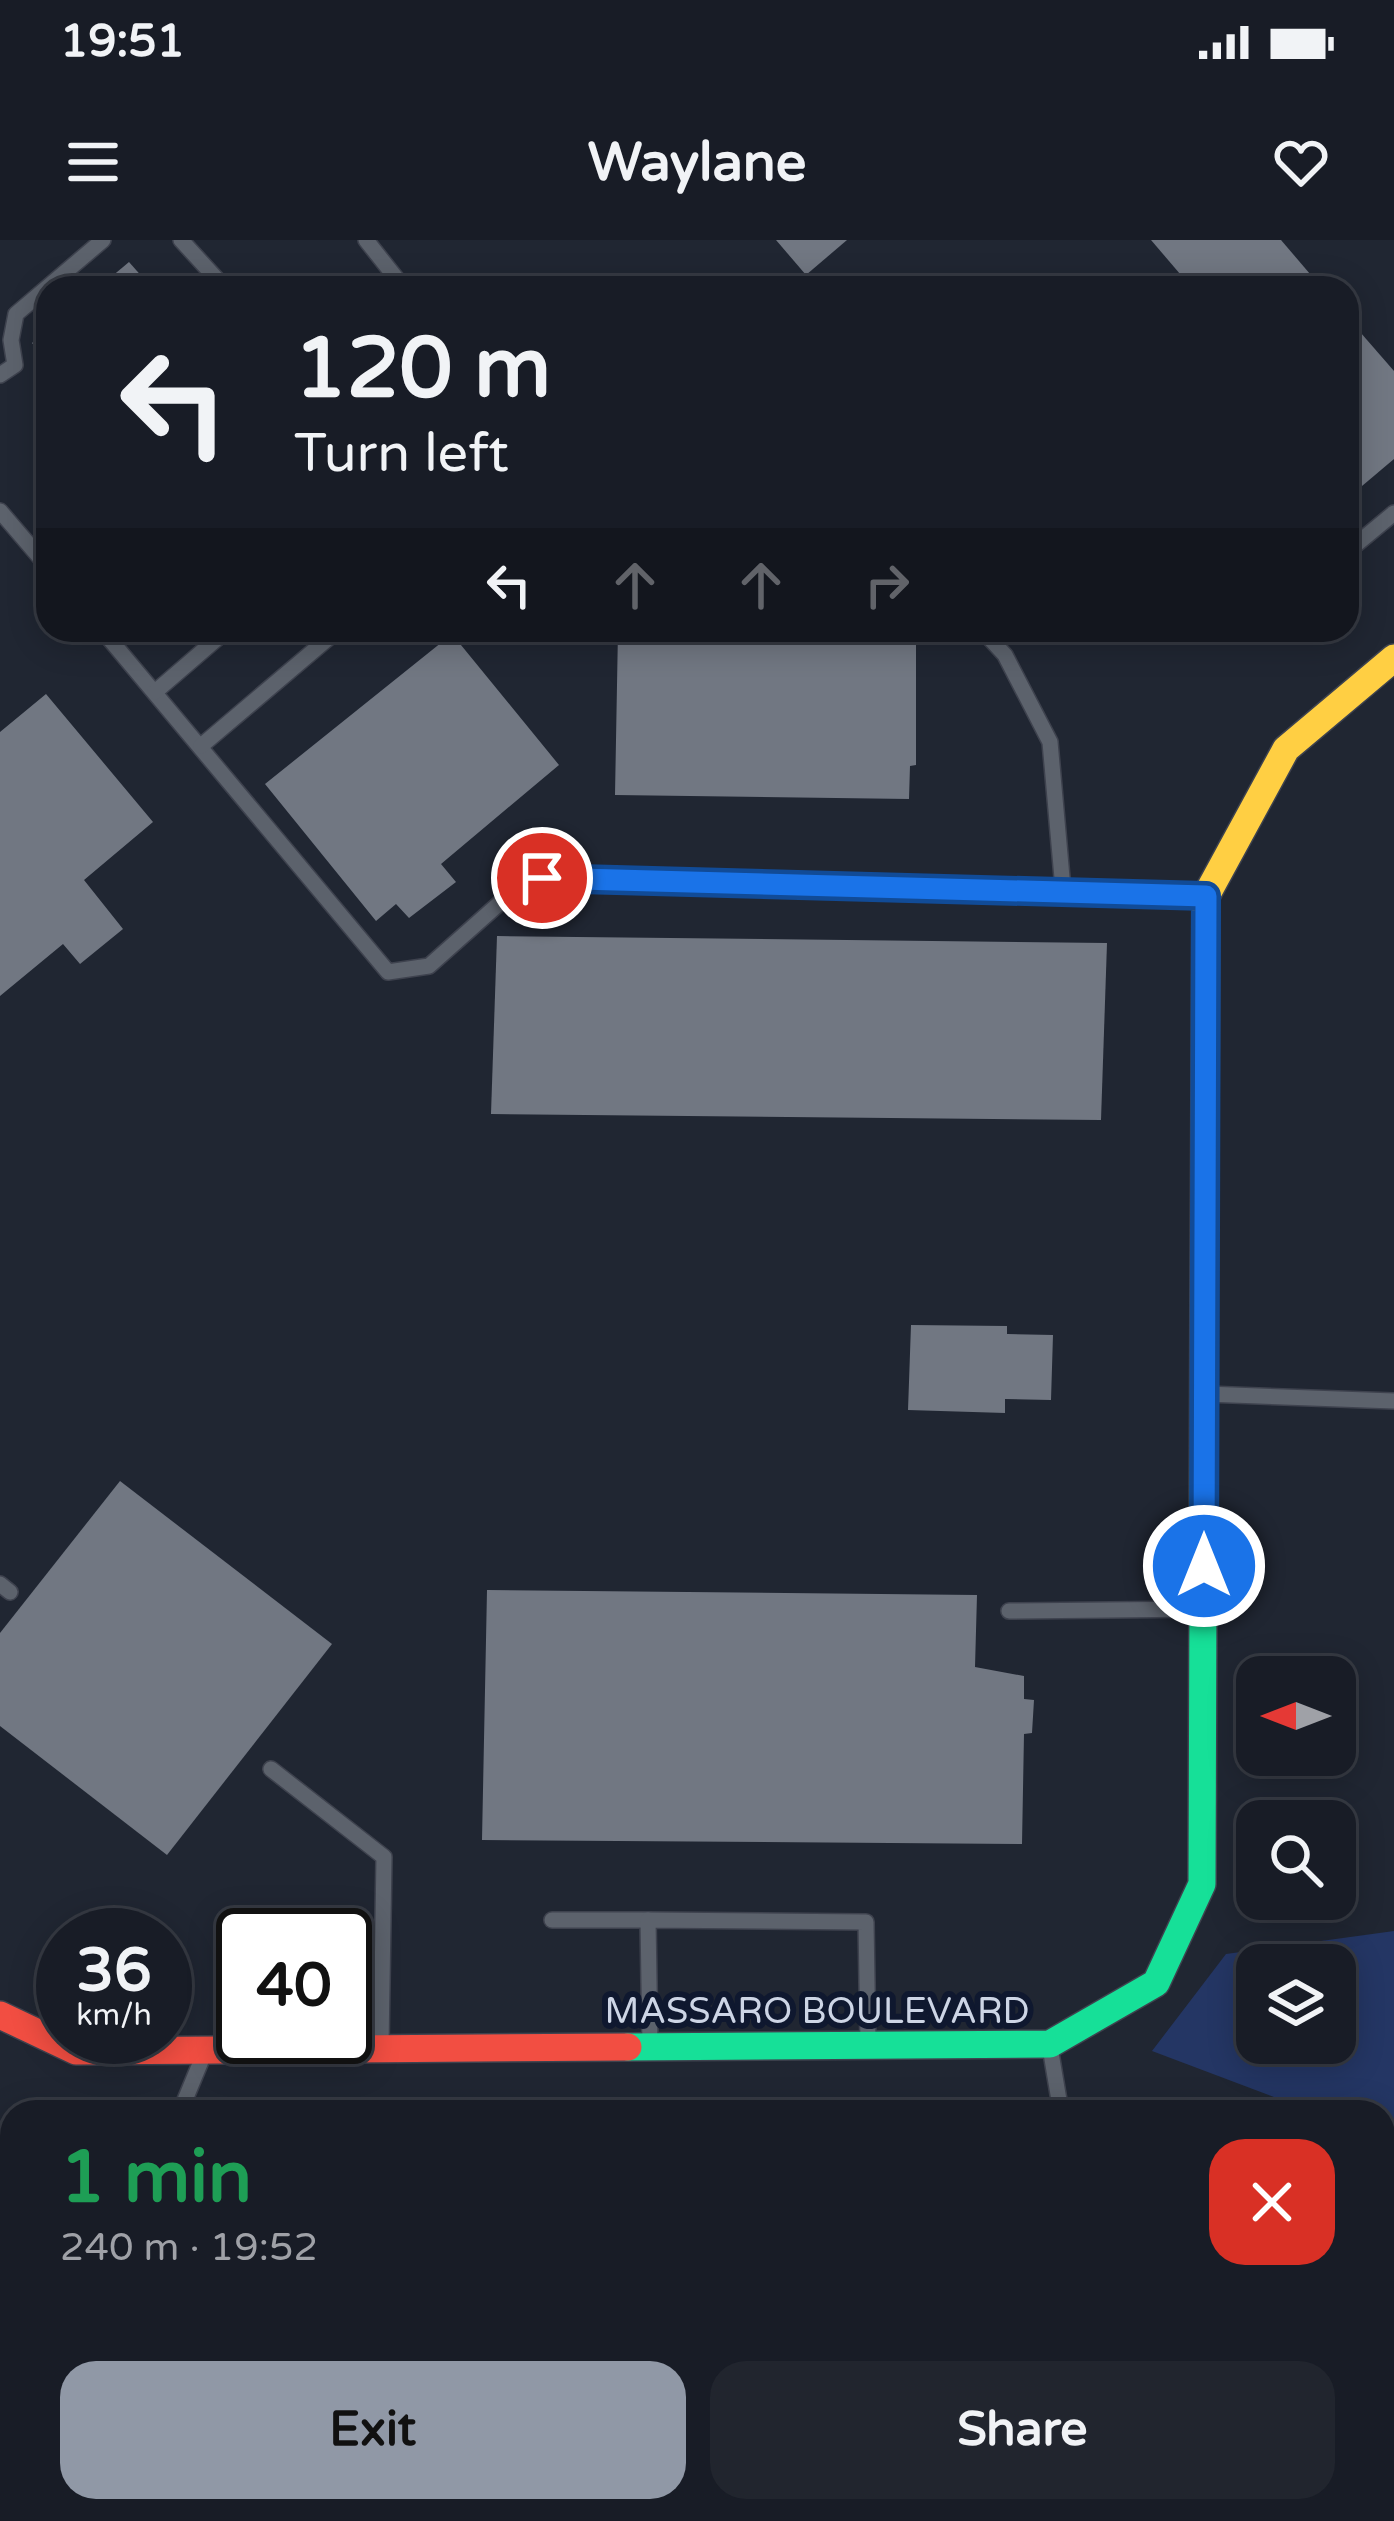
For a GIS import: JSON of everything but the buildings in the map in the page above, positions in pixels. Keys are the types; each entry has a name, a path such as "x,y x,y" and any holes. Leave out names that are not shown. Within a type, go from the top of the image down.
{"street":[{"name":"MASSARO BOULEVARD","path":"0,2015 76,2051 1050,2044 1156,1983 1202,1884 1206,896 1286,749 1394,658"}],"lane":[{"path":"61,276 103,240"},
{"path":"181,240 214,276"},
{"path":"366,240 394,276"},
{"path":"0,375 15,365 11,340 16,314 36,297"},
{"path":"0,511 36,553"},
{"path":"1359,543 1394,513"},
{"path":"112,642 388,972 429,966 502,901 542,878 1206,896"},
{"path":"155,692 213,642"},
{"path":"201,746 324,642"},
{"path":"993,642 1005,655 1050,742 1063,890"},
{"path":"1203,1394 1394,1402"},
{"path":"1010,1611 1204,1609"},
{"path":"272,1769 384,1857 381,2049"},
{"path":"552,1920 866,1922 868,2045"},
{"path":"648,1920 650,2047"},
{"path":"1050,2044 1059,2100"},
{"path":"186,2100 206,2050"}],"shaded area":[{"path":"1394,1931 1394,2100 1282,2100 1152,2051 1226,1954 1236,1953 1236,2064 1356,2064 1356,1944 1299,1944"}],"traffic: fast":[{"path":"628,2047 1050,2044 1156,1983 1202,1884 1204,1303"}],"traffic: slow":[{"path":"1204,1303 1206,896 1286,749 1394,658"}],"traffic: jam":[{"path":"0,2015 76,2051 628,2047"}],"route":[{"path":"542,878 1016,887 1206,896 1204,1566"}]}
